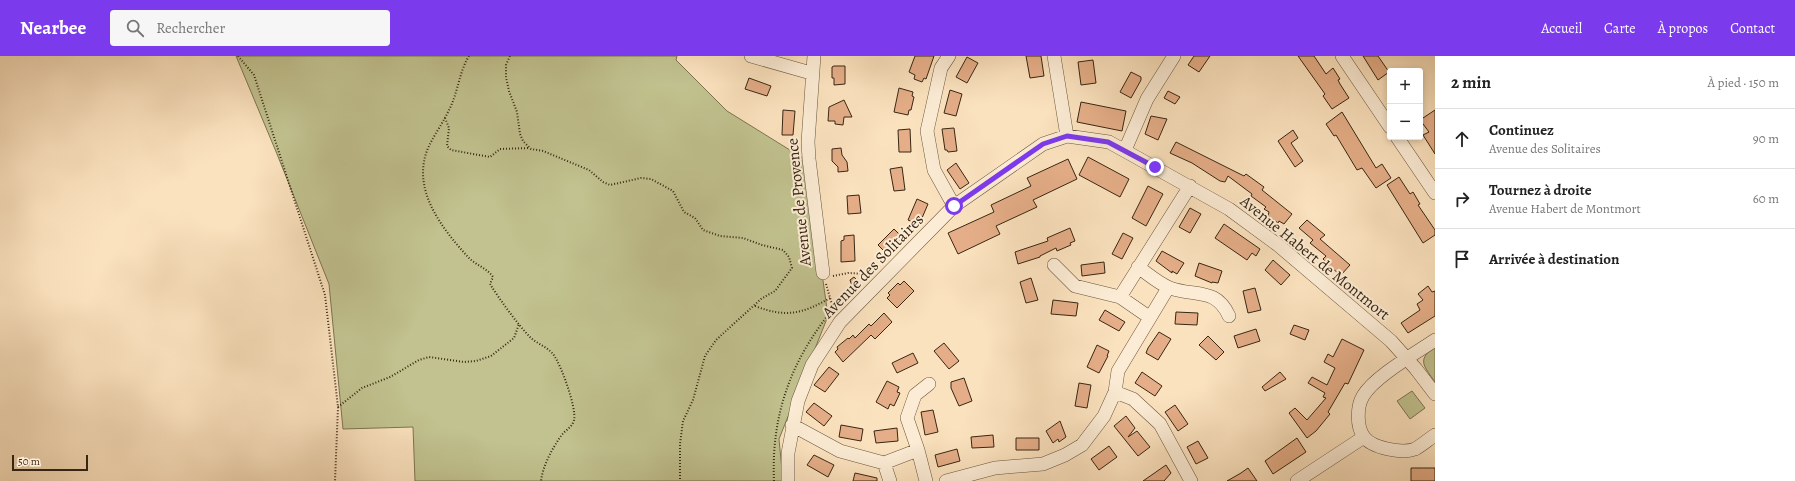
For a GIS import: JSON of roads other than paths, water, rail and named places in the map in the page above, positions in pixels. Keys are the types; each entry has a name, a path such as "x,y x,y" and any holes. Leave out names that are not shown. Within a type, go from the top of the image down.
{"street":[{"path":"751,56 811,73"},
{"name":"Avenue de Provence","path":"814,56 811,73 809,159 826,275"},
{"path":"949,56 941,68 927,131 934,170 954,206"},
{"path":"1054,56 1067,136"},
{"path":"1125,150 1147,99 1174,56"},
{"path":"1342,56 1387,123"},
{"name":"Avenue des Solitaires","path":"788,481 788,453 792,425 798,401 807,376 825,343 853,308 954,206 1043,144 1067,136"},
{"name":"Avenue Habert de Montmort","path":"1067,136 1108,142 1125,150 1229,209 1278,245 1390,341 1408,359 1435,394"},
{"path":"1399,140 1435,193"},
{"path":"1120,297 1190,186"},
{"path":"1054,265 1075,286 1120,297 1149,318"},
{"path":"1138,267 1168,288 1187,293 1204,294 1216,298 1225,307 1229,316"},
{"path":"946,481 996,468 1043,464 1065,455 1082,445 1104,416 1115,392 1118,371 1168,288"},
{"path":"1435,340 1373,384 1363,396 1358,408 1359,422 1364,437 1376,445 1393,451 1414,449 1435,435"},
{"path":"926,481 918,450 907,418 915,395 929,384"},
{"path":"1115,392 1133,399 1160,424 1192,481"},
{"path":"792,425 840,451 884,463 918,450"},
{"path":"1297,481 1364,437"},
{"path":"884,463 890,481"}]}
